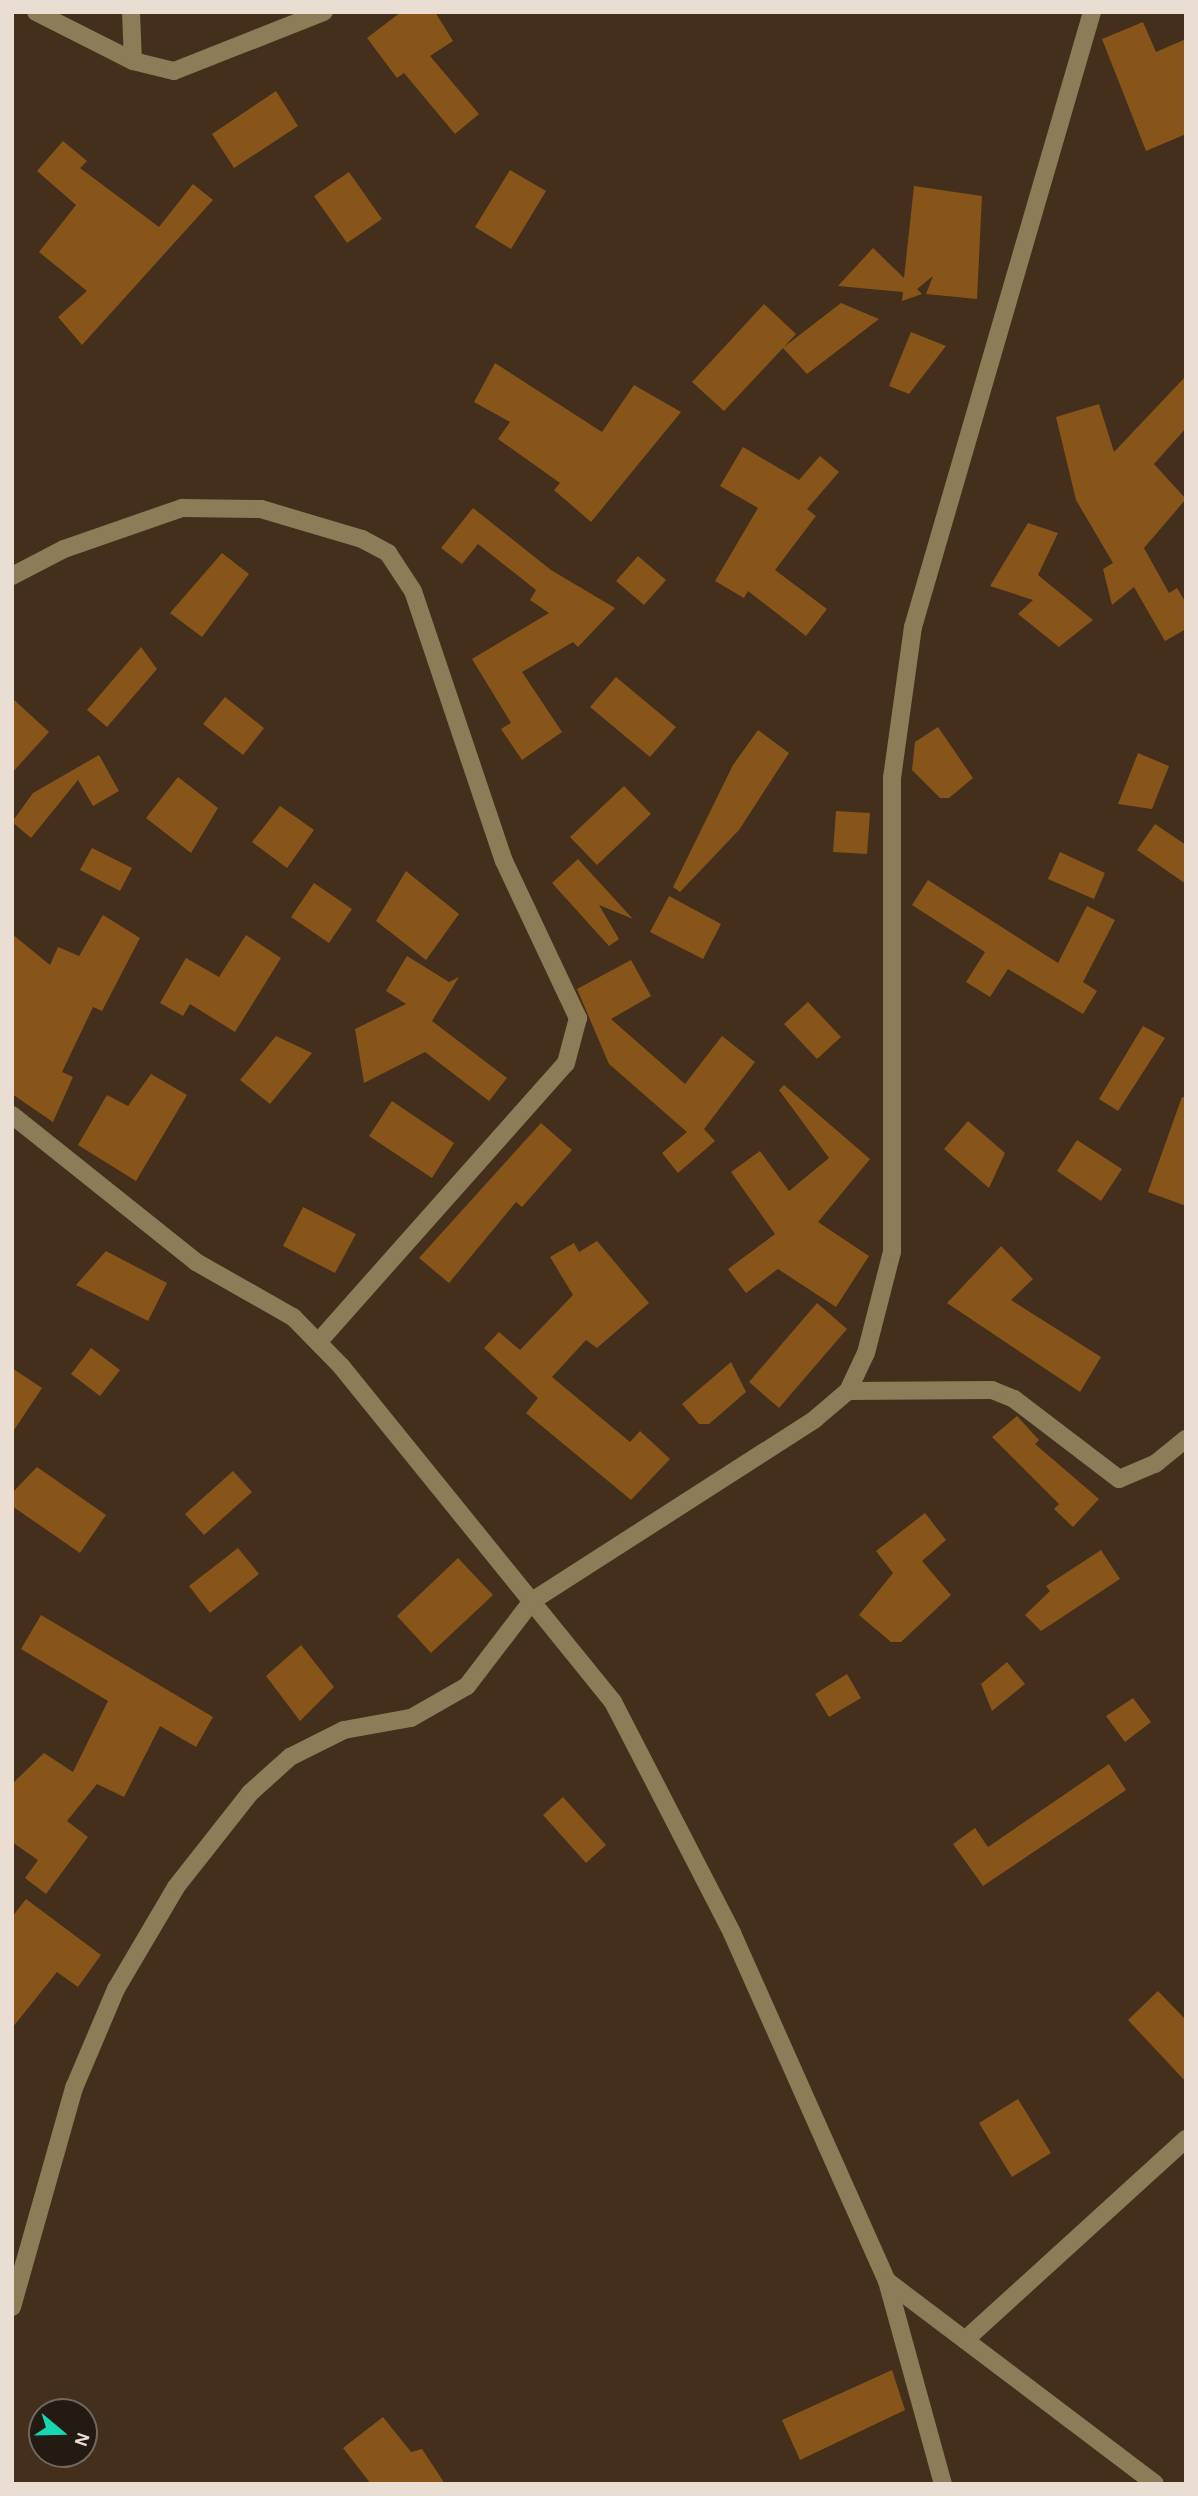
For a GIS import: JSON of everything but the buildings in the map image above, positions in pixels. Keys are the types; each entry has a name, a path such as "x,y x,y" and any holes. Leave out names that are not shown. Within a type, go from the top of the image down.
{"street":[{"path":"36,12 133,61 174,71 324,12"},
{"path":"131,12 133,61"},
{"path":"12,2307 74,2088 116,1989 176,1887 250,1793 290,1757 344,1730 411,1718 467,1686 532,1601 815,1419 848,1391 866,1353 892,1252 892,778 914,627 1092,12"},
{"path":"12,576 64,549 182,508 261,509 362,539 388,553 413,591 504,861 578,1017 566,1063 318,1342"},
{"path":"12,1115 196,1262 293,1317 318,1342 613,1702 675,1815 887,2281 943,2484"},
{"path":"848,1391 992,1390 1014,1399 1119,1479 1155,1464 1186,1439"},
{"path":"965,2340 1186,2139"},
{"path":"887,2281 1155,2484"}]}
